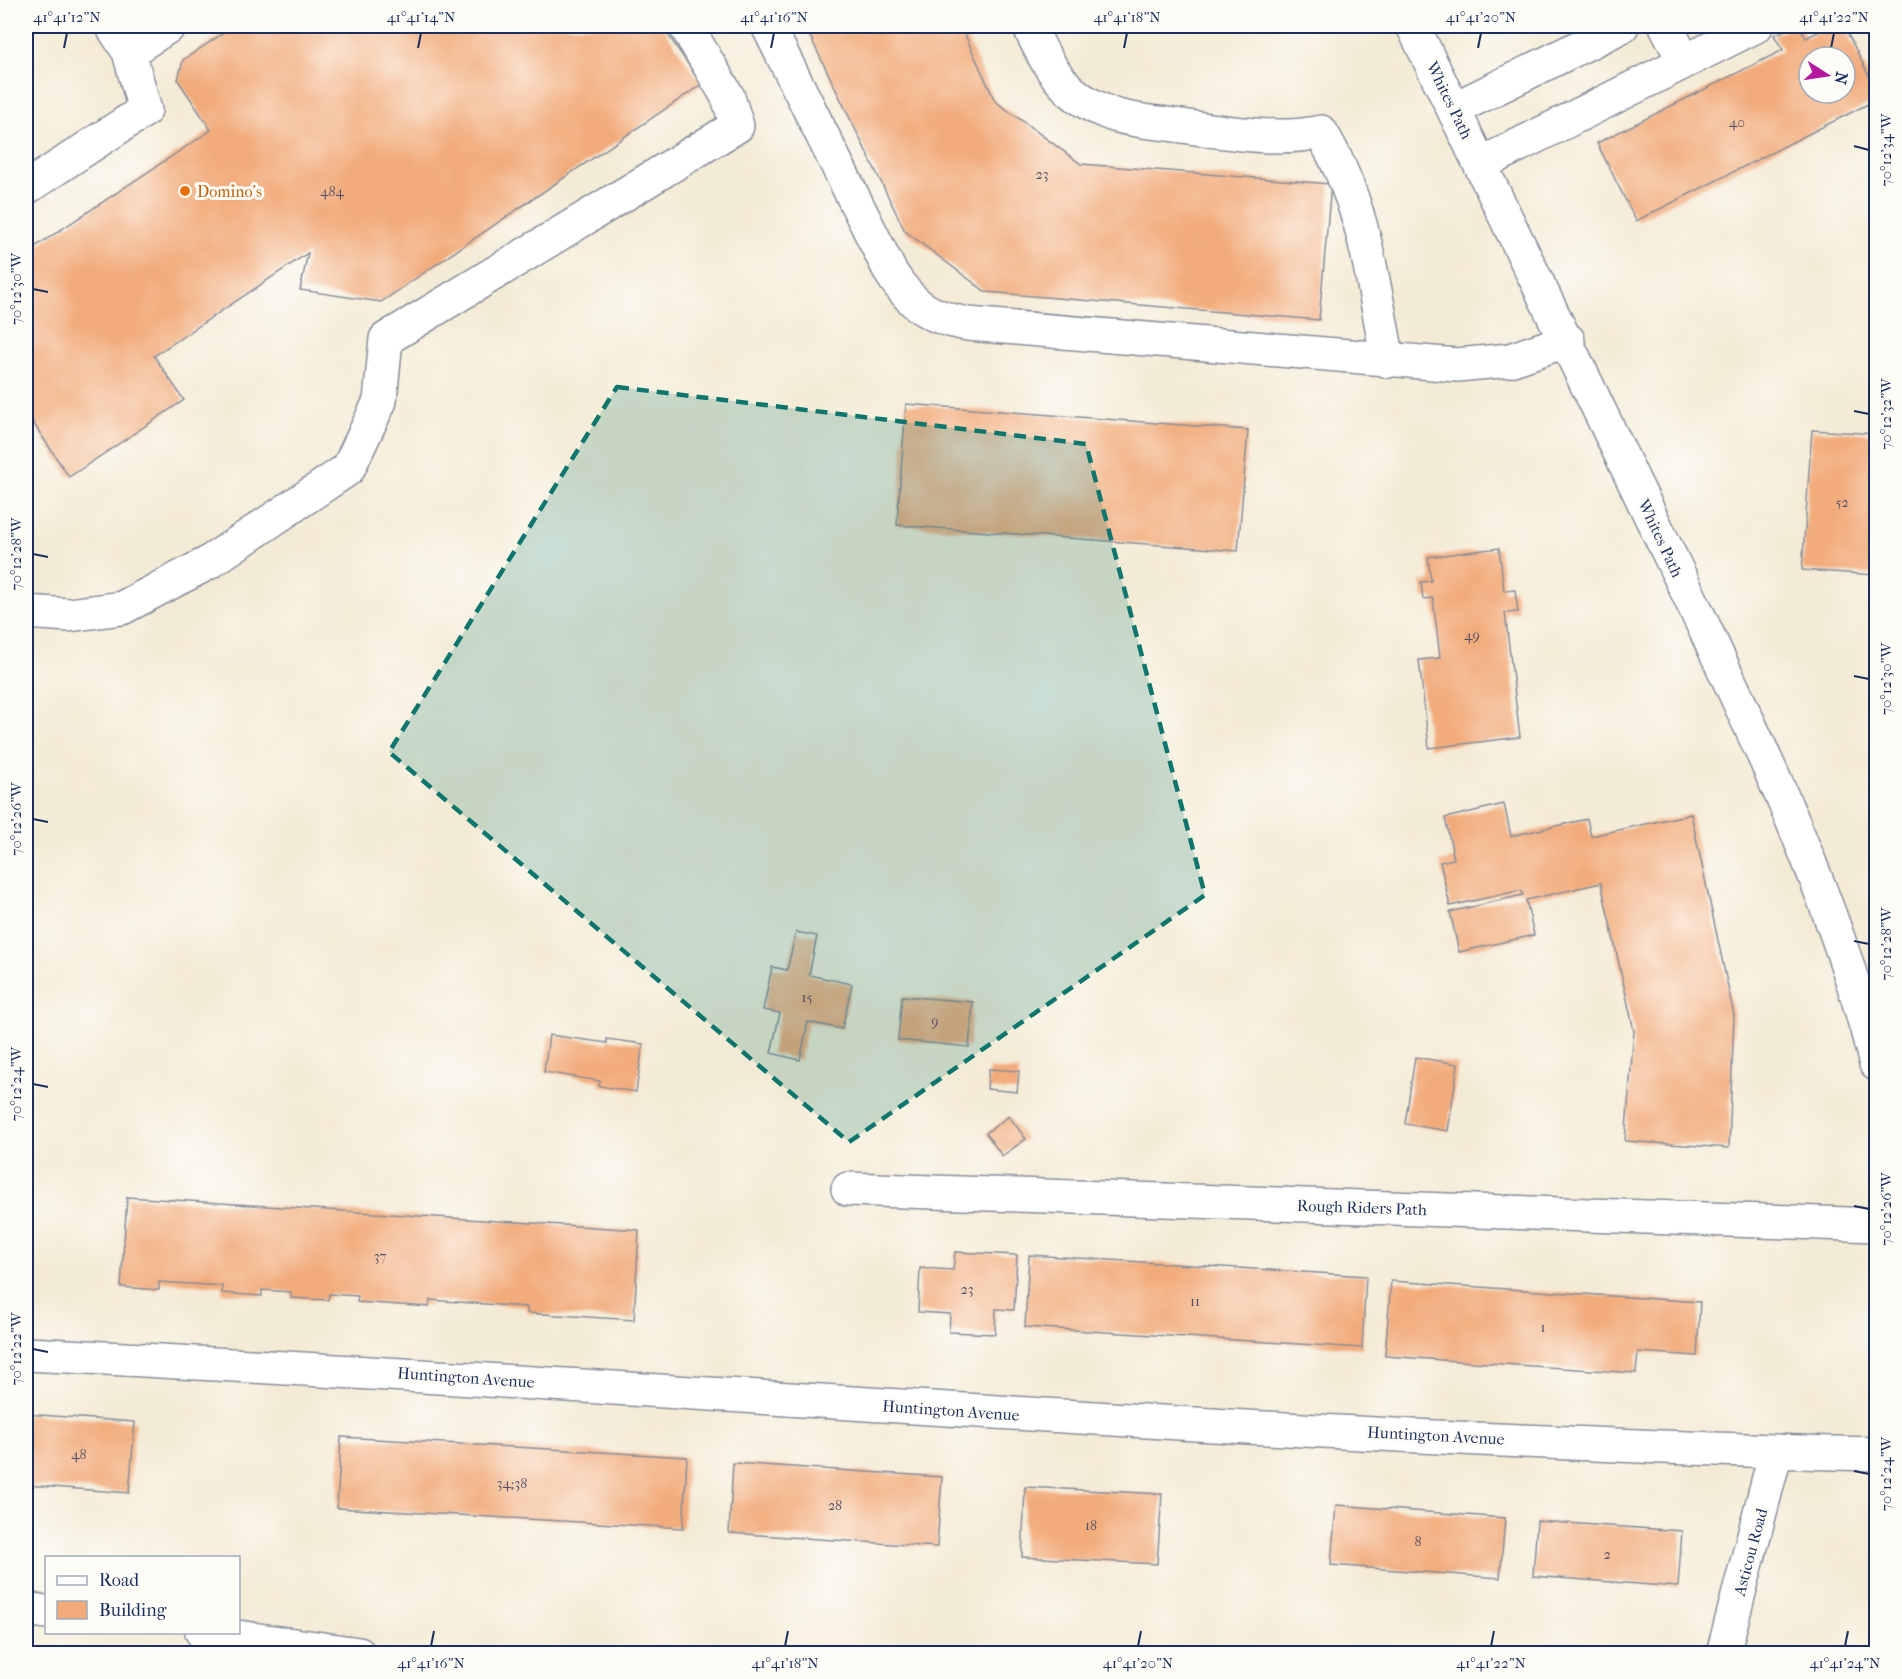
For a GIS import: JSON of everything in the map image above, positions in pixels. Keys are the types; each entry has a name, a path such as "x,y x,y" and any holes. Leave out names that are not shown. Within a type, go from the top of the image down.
{"street":[{"path":"26,188 145,110 120,39 169,26"},
{"path":"26,612 69,615 122,608 208,563 348,469 380,401 386,339 737,126 728,97 686,26"},
{"path":"768,26 891,273 914,303 930,314 968,324 1388,361 1485,365 1531,355 1568,340"},
{"path":"1029,26 1056,76 1073,93 1109,113 1129,119 1202,128 1301,136 1321,132 1348,181 1357,209 1388,361"},
{"name":"Whites Path","path":"1413,26 1568,340 1743,710 1784,803 1841,950 1876,1064"},
{"path":"1454,109 1622,26"},
{"path":"1666,26 1684,61"},
{"path":"1480,164 1755,26"},
{"name":"Rough Riders Path","path":"848,1189 1876,1225"},
{"name":"Huntington Avenue","path":"26,1354 350,1370 1061,1417 1876,1454"},
{"name":"Asticou Road","path":"1723,1653 1776,1451"},
{"path":"217,1634 359,1653"}],"highlighted area":[{"path":"617,387 1086,444 1205,895 849,1142 389,752"}],"building":[{"path":"234,26 662,26 702,84 381,302 300,290 308,253 154,356 184,400 69,477 26,412 26,253 211,130 178,80 183,60"},
{"path":"805,26 961,26 995,101 1081,164 1331,184 1319,320 986,292 905,231"},
{"path":"1794,26 1800,26 1806,38 1830,26 1844,26 1854,45 1797,45 1797,105 1857,105 1857,52 1876,90 1876,100 1636,221 1597,143 1783,50 1774,35"},
{"path":"906,404 1248,430 1238,551 897,525"},
{"path":"1812,430 1876,434 1876,575 1802,570"},
{"path":"1499,548 1504,591 1515,590 1518,612 1505,613 1520,737 1429,748 1419,660 1440,658 1433,598 1423,599 1421,582 1431,581 1428,557"},
{"path":"1504,804 1511,836 1587,819 1591,836 1691,814 1734,1015 1729,1148 1625,1141 1634,1031 1601,883 1526,900 1534,935 1459,952 1450,912 1523,895 1521,890 1450,906 1440,862 1454,859 1445,818"},
{"path":"796,932 817,936 809,975 852,984 842,1029 808,1022 800,1060 771,1053 780,1013 763,1010 772,967 787,970"},
{"path":"902,996 973,1002 969,1047 898,1040"},
{"path":"549,1035 607,1043 607,1039 643,1044 636,1092 599,1086 600,1081 544,1072"},
{"path":"1415,1057 1458,1064 1448,1131 1405,1124"},
{"path":"989,1069 1019,1071 1017,1092 987,1089"},
{"path":"1009,1116 1026,1139 1002,1156 986,1133"},
{"path":"127,1197 639,1230 634,1320 527,1313 527,1307 430,1300 429,1307 357,1302 358,1296 329,1294 328,1300 291,1298 291,1292 262,1290 262,1296 222,1293 222,1286 159,1282 159,1290 121,1287"},
{"path":"955,1252 1017,1255 1014,1310 996,1309 995,1334 949,1332 950,1314 918,1312 920,1268 953,1270"},
{"path":"1029,1255 1366,1276 1362,1348 1025,1327"},
{"path":"1391,1281 1700,1302 1697,1356 1638,1352 1636,1373 1385,1356"},
{"path":"26,1414 135,1422 129,1493 26,1485"},
{"path":"341,1437 687,1457 683,1528 337,1508"},
{"path":"733,1463 942,1477 937,1547 729,1533"},
{"path":"1025,1487 1162,1494 1157,1564 1022,1557"},
{"path":"1336,1505 1505,1518 1500,1578 1331,1565"},
{"path":"1537,1521 1682,1531 1678,1587 1533,1576"}],"place":[{"name":"Domino's","path":"185,191"}]}
